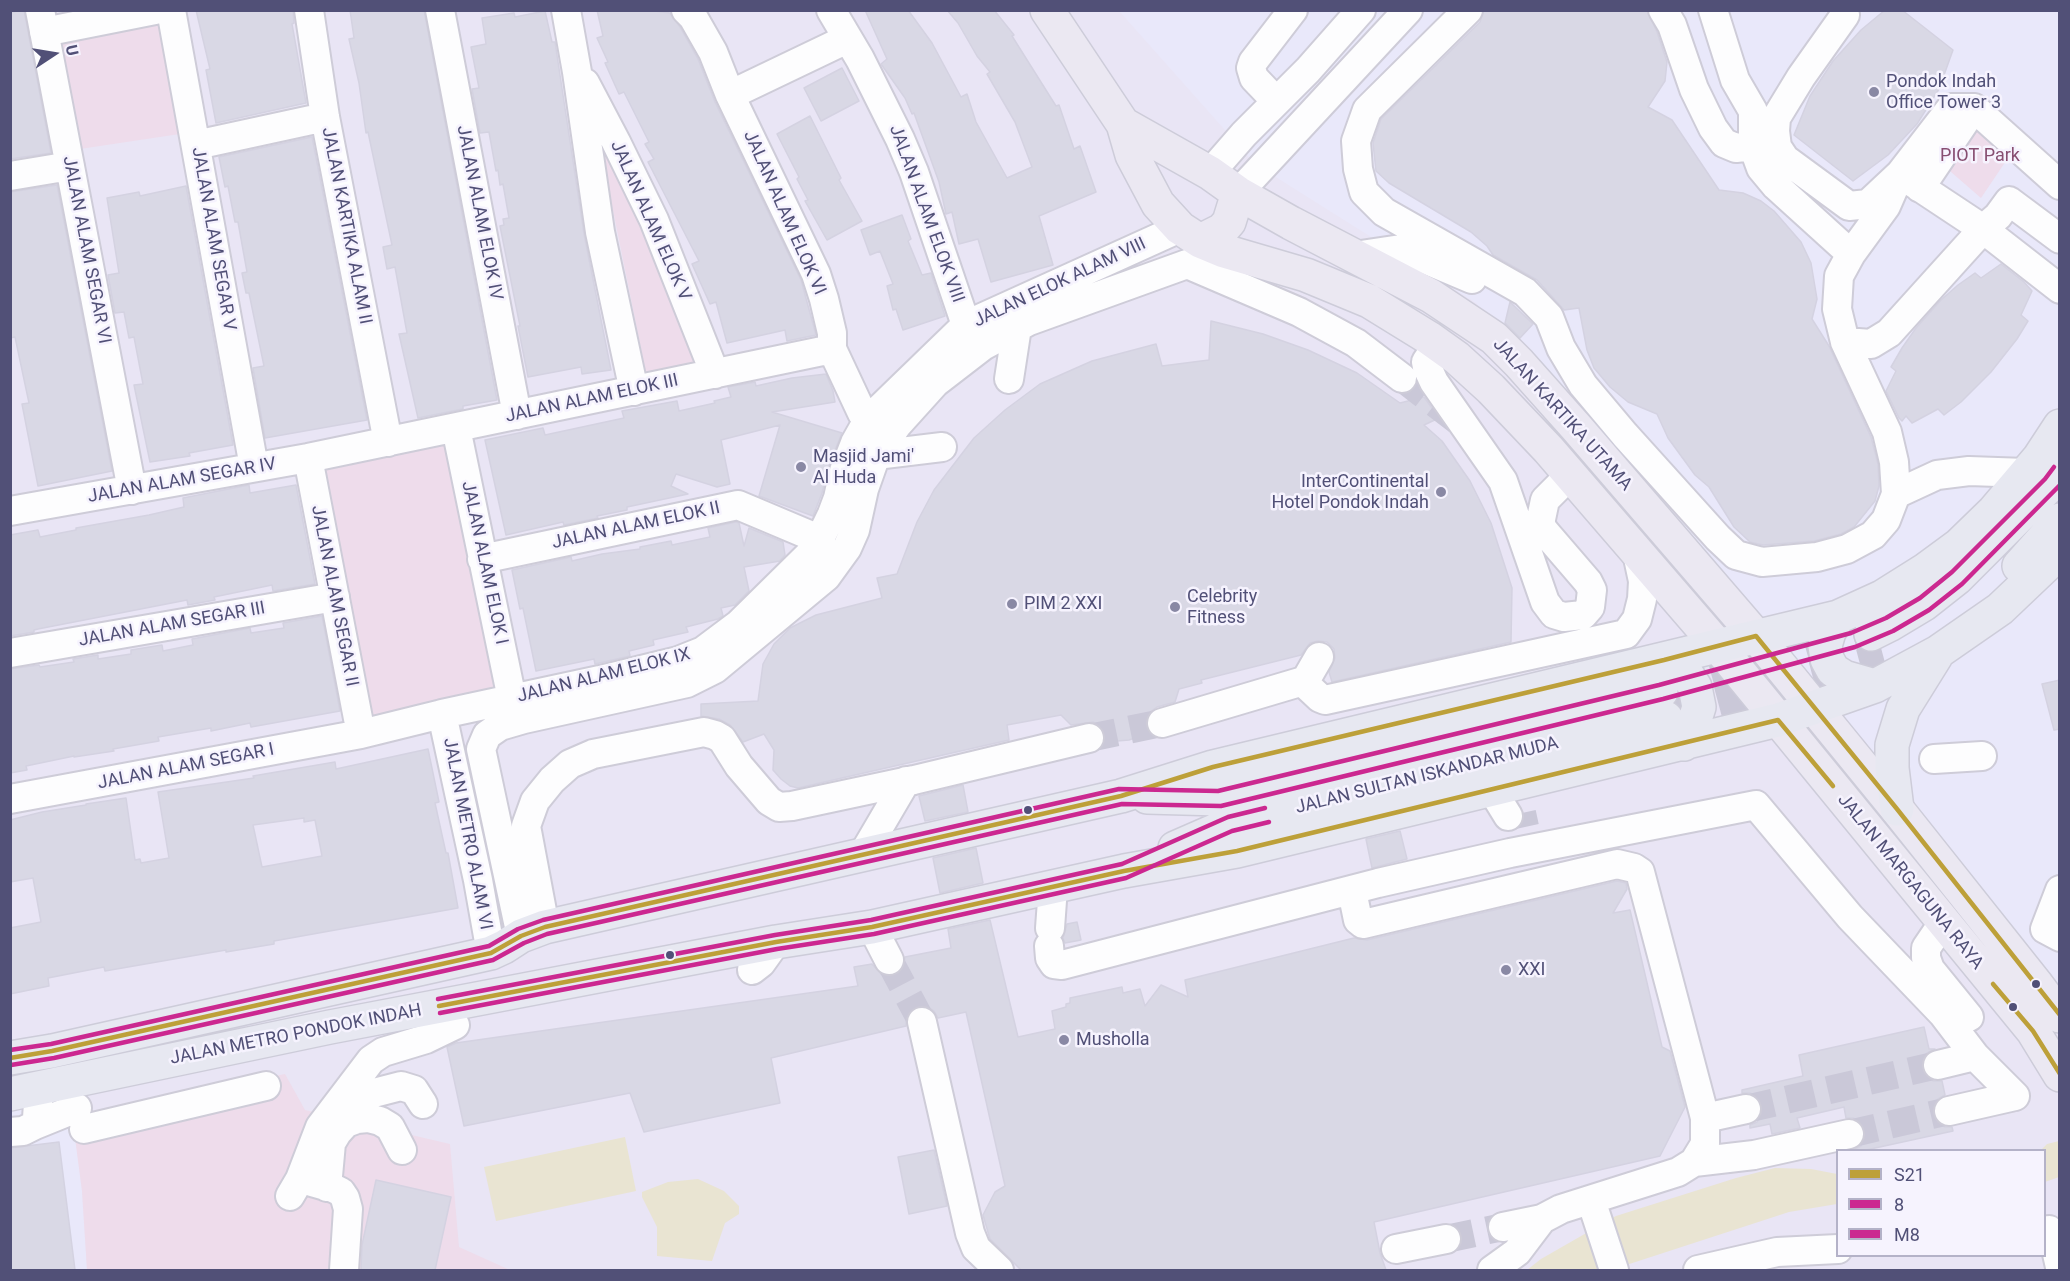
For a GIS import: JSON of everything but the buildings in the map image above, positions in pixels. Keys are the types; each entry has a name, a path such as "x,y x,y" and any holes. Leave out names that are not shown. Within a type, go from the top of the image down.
{"highway":[{"path":"1718,646 1838,617 1882,597 1924,570 1959,545 1994,512 2039,458 2060,426"},
{"path":"1876,660 1889,625 1923,604 1957,578 2051,484 2060,471"},
{"path":"1838,617 1829,632 1825,645 1827,659 1833,670 1844,677 1929,635 1964,613 2015,571 2060,519"},
{"path":"1897,809 1892,768 1892,745 1896,729 1903,709 1938,652 2000,609 2060,552"},
{"name":"JALAN METRO PONDOK INDAH","path":"25,1092 258,1041 415,1010 776,942 872,927 1124,871 1237,851 1512,821 1669,703 1718,646"},
{"path":"1779,720 1814,708 1876,660 1938,652"},
{"name":"JALAN METRO PONDOK INDAH","path":"10,1058 52,1051 491,953 533,932 1121,796 1213,767 1669,703 1779,720"},
{"name":"JALAN SULTAN ISKANDAR MUDA","path":"1124,871 1230,824 1669,703"},
{"path":"491,953 498,995"}],"main road":[{"name":"JALAN KARTIKA UTAMA","path":"1047,10 1123,124 1132,155 1190,238 1306,275 1369,301 1438,344 1491,389 1570,475 1779,720"},
{"name":"JALAN KARTIKA UTAMA","path":"1123,124 1203,169 1238,193 1291,223 1431,296 1494,338 1520,363 1576,426 1756,636 1814,708"},
{"path":"1203,169 1176,174 1164,187 1190,238 1222,230 1229,222 1238,193"},
{"path":"1267,263 1282,252 1287,245 1291,223"},
{"path":"1306,275 1305,254 1310,247 1323,240"},
{"name":"JALAN MARGAGUNA RAYA","path":"1814,708 1897,809 2060,1016"},
{"name":"JALAN MARGAGUNA RAYA","path":"1779,720 2032,1031 2060,1075"},
{"path":"1903,873 1931,852"}],"street":[{"path":"42,21 155,10"},
{"name":"JALAN ALAM SEGAR V","path":"171,10 254,467"},
{"name":"JALAN KARTIKA ALAM II","path":"309,10 326,117 388,441"},
{"name":"JALAN ALAM ELOK IV","path":"440,10 517,415"},
{"name":"JALAN ALAM ELOK V","path":"566,10 600,232 634,391"},
{"name":"JALAN ALAM ELOK VI","path":"686,10 693,17 713,52 730,95 816,274 829,321 832,349 862,413 868,420"},
{"name":"JALAN ALAM ELOK VIII","path":"831,10 860,59 900,139 914,172 966,325"},
{"path":"1276,101 1254,78 1251,68 1293,10"},
{"path":"1203,169 1308,70 1360,10"},
{"path":"1238,193 1407,10"},
{"path":"1378,42 1462,10"},
{"path":"1468,10 1367,110 1356,141 1358,170 1365,192 1384,212 1525,292 1549,317 1561,348 1583,385 1718,538 1736,555 1762,562 1817,557 1847,549 1873,535 1886,519 1896,494 1894,462 1887,432 1845,342 1837,309 1839,276 1851,254 1886,206 1974,108 2060,185"},
{"path":"1664,10 1672,25 1694,89 1713,128 1724,143 1736,148 1753,146"},
{"path":"1753,111 1805,46 1849,13"},
{"path":"1849,13 1801,77 1776,118 1777,147 1785,159 1849,206 1868,204 1910,181"},
{"name":"JALAN ALAM SEGAR VI","path":"42,21 132,490"},
{"path":"1681,50 1684,37 1696,28 1712,27 1716,22"},
{"path":"1716,22 1735,80 1753,111 1753,146 1761,168 1776,186 1851,254"},
{"path":"730,95 847,39"},
{"name":"JALAN ALAM ELOK V","path":"577,72 590,91 654,220 714,374"},
{"path":"196,145 326,117"},
{"path":"1845,342 1872,344 1889,333 1983,229 1998,216 2034,162"},
{"path":"10,176 70,166"},
{"path":"1910,181 1983,229 2060,289"},
{"path":"2008,201 2060,239"},
{"path":"528,886 481,749 487,735 500,726 524,719 687,683 715,669 826,577 847,548 855,530 864,489 876,455 898,424 935,383 983,346 1190,238 1299,312 1356,343 1402,378"},
{"name":"JALAN ELOK ALAM VIII","path":"868,420 966,325 1190,238"},
{"path":"1354,256 1401,249 1496,289 1525,292"},
{"path":"1008,379 1017,327"},
{"path":"1438,344 1426,362 1426,367 1503,481 1545,602 1554,614 1576,617 1583,615 1590,607 1592,590 1545,532 1540,519 1545,500 1570,475"},
{"name":"JALAN ALAM ELOK III","path":"353,449 832,349"},
{"name":"JALAN ALAM ELOK IX","path":"361,734 678,662 703,651 739,624 815,549 838,498 855,443 868,420"},
{"name":"JALAN ALAM ELOK I","path":"456,428 512,699"},
{"path":"876,455 942,447"},
{"name":"JALAN ALAM SEGAR IV","path":"10,511 353,449"},
{"name":"JALAN ALAM SEGAR II","path":"308,458 361,734"},
{"path":"1896,494 1937,475 1969,471 2026,473"},
{"name":"JALAN ALAM ELOK II","path":"482,559 738,505 821,540"},
{"path":"1304,683 1325,700 1626,634 1637,619 1642,599 1643,581 1637,553"},
{"name":"JALAN ALAM SEGAR III","path":"10,653 335,597"},
{"path":"1162,723 1241,698 1304,683 1319,657"},
{"name":"JALAN METRO ALAM VI","path":"442,714 491,953"},
{"path":"533,932 528,886 526,826 535,801 552,780 570,764 593,754 704,732 715,735 722,739 739,766 769,801 779,807 906,781 1089,738"},
{"name":"JALAN ALAM SEGAR I","path":"10,799 361,734"},
{"path":"1934,759 1982,756"},
{"path":"862,856 906,781"},
{"path":"1053,887 1049,937 1050,958 1054,964 1062,966 1352,891 1512,821 1630,831 1756,805 1801,863 1943,1014 1975,1056 2015,1096 1949,1111"},
{"path":"1630,831 1640,872 1706,1089 1705,1144 1694,1162"},
{"path":"1352,891 1359,920 1363,924 1617,864 1634,868 1640,872"},
{"path":"481,903 528,886"},
{"path":"2060,890 2045,929 2060,937"},
{"path":"1943,923 1926,948 1926,958 1930,969 1972,1020 1977,1037 1975,1056"},
{"path":"872,927 889,960"},
{"path":"752,970 761,963 776,942"},
{"path":"306,1187 320,1127 371,1059 383,1052 426,1039 455,1025 415,1010"},
{"path":"922,1022 970,1233 976,1248 999,1270"},
{"path":"1938,1065 1975,1056"},
{"path":"23,1129 266,1086"},
{"path":"339,1102 401,1086 414,1090 423,1104"},
{"path":"23,1129 38,1118 25,1092"},
{"path":"1705,1118 1746,1109"},
{"path":"306,1187 337,1133 346,1124 357,1119 380,1120 390,1126 402,1150"},
{"path":"1503,1227 1542,1219 1561,1209 1594,1213 1694,1162 1754,1155 1850,1134"},
{"path":"306,1187 341,1191 345,1198 348,1209 344,1270"},
{"path":"1594,1213 1614,1270"},
{"path":"1492,1270 1517,1252 1542,1219"},
{"path":"2046,1231 2049,1230 2053,1236 2060,1267"},
{"path":"1396,1249 1446,1239"},
{"path":"1698,1270 1778,1252 1836,1249"}],"shaded area":[{"path":"10,11 2059,11 2059,1270 11,1270"},
{"path":"1119,11 2059,11 2059,1032 1933,852 1476,303 1255,164"},
{"path":"67,1072 82,1191 87,1270 11,1270 10,1080"},
{"path":"625,1137 636,1191 496,1221 484,1167"},
{"path":"2059,1141 2059,1177 2046,1182 2046,1149 2042,1149 2047,1144"},
{"path":"1775,1168 1811,1169 1836,1174 1836,1204 1789,1212 1611,1270 1527,1270 1541,1259 1616,1216"},
{"path":"698,1179 724,1191 739,1206 739,1214 725,1223 712,1261 657,1256 657,1227 642,1197 642,1192 668,1182"}],"green space":[{"path":"175,22 193,132 80,149 60,39"},
{"path":"589,92 706,368 648,383"},
{"name":"PIOT Park","path":"1981,118 2014,149 1981,198 1943,165"},
{"path":"449,439 502,693 367,724 312,465"},
{"path":"285,1074 305,1110 450,1144 459,1247 510,1270 87,1270 82,1191 72,1115"}],"tunnel":[{"path":"1402,378 1458,421"},
{"path":"1665,691 1871,634"},
{"path":"1671,716 1884,659"},
{"path":"1089,738 1162,723"},
{"path":"1522,813 1525,827"},
{"path":"889,960 922,1022"},
{"path":"1746,1109 1938,1065"},
{"path":"1849,1134 1949,1111"},
{"path":"1446,1239 1503,1227"}],"transit line":[{"name":"M8","path":"10,1050 51,1044 489,946 518,929 543,920 1119,789 1218,791 1659,685 1851,633 1886,618 1920,598 1952,572 2045,479 2054,467"},
{"name":"8","path":"11,1065 54,1058 493,960 524,943 547,934 1122,804 1221,806 1663,699 1855,647 1893,631 1929,610 1962,584 2060,485"},
{"name":"S21","path":"10,1058 52,1051 491,953 521,936 545,927 1121,796 1213,767 1756,636 2060,1015"},
{"name":"S21","path":"439,1006 776,942 872,927 1124,871 1237,851 1778,720 1833,786"},
{"name":"M8","path":"438,999 775,935 871,920 1122,864 1228,817 1265,808"},
{"name":"8","path":"440,1013 777,949 874,934 1126,878 1232,831 1269,822"},
{"name":"S21","path":"1993,984 2033,1031 2060,1074"}],"place":[{"name":"Pondok Indah Office Tower 3","path":"1874,92"},
{"name":"Masjid Jami' Al Huda","path":"801,467"},
{"name":"InterContinental Hotel Pondok Indah","path":"1441,492"},
{"name":"PIM 2 XXI","path":"1012,604"},
{"name":"Celebrity Fitness","path":"1175,607"},
{"name":"XXI","path":"1506,970"},
{"name":"Musholla","path":"1064,1040"}]}
